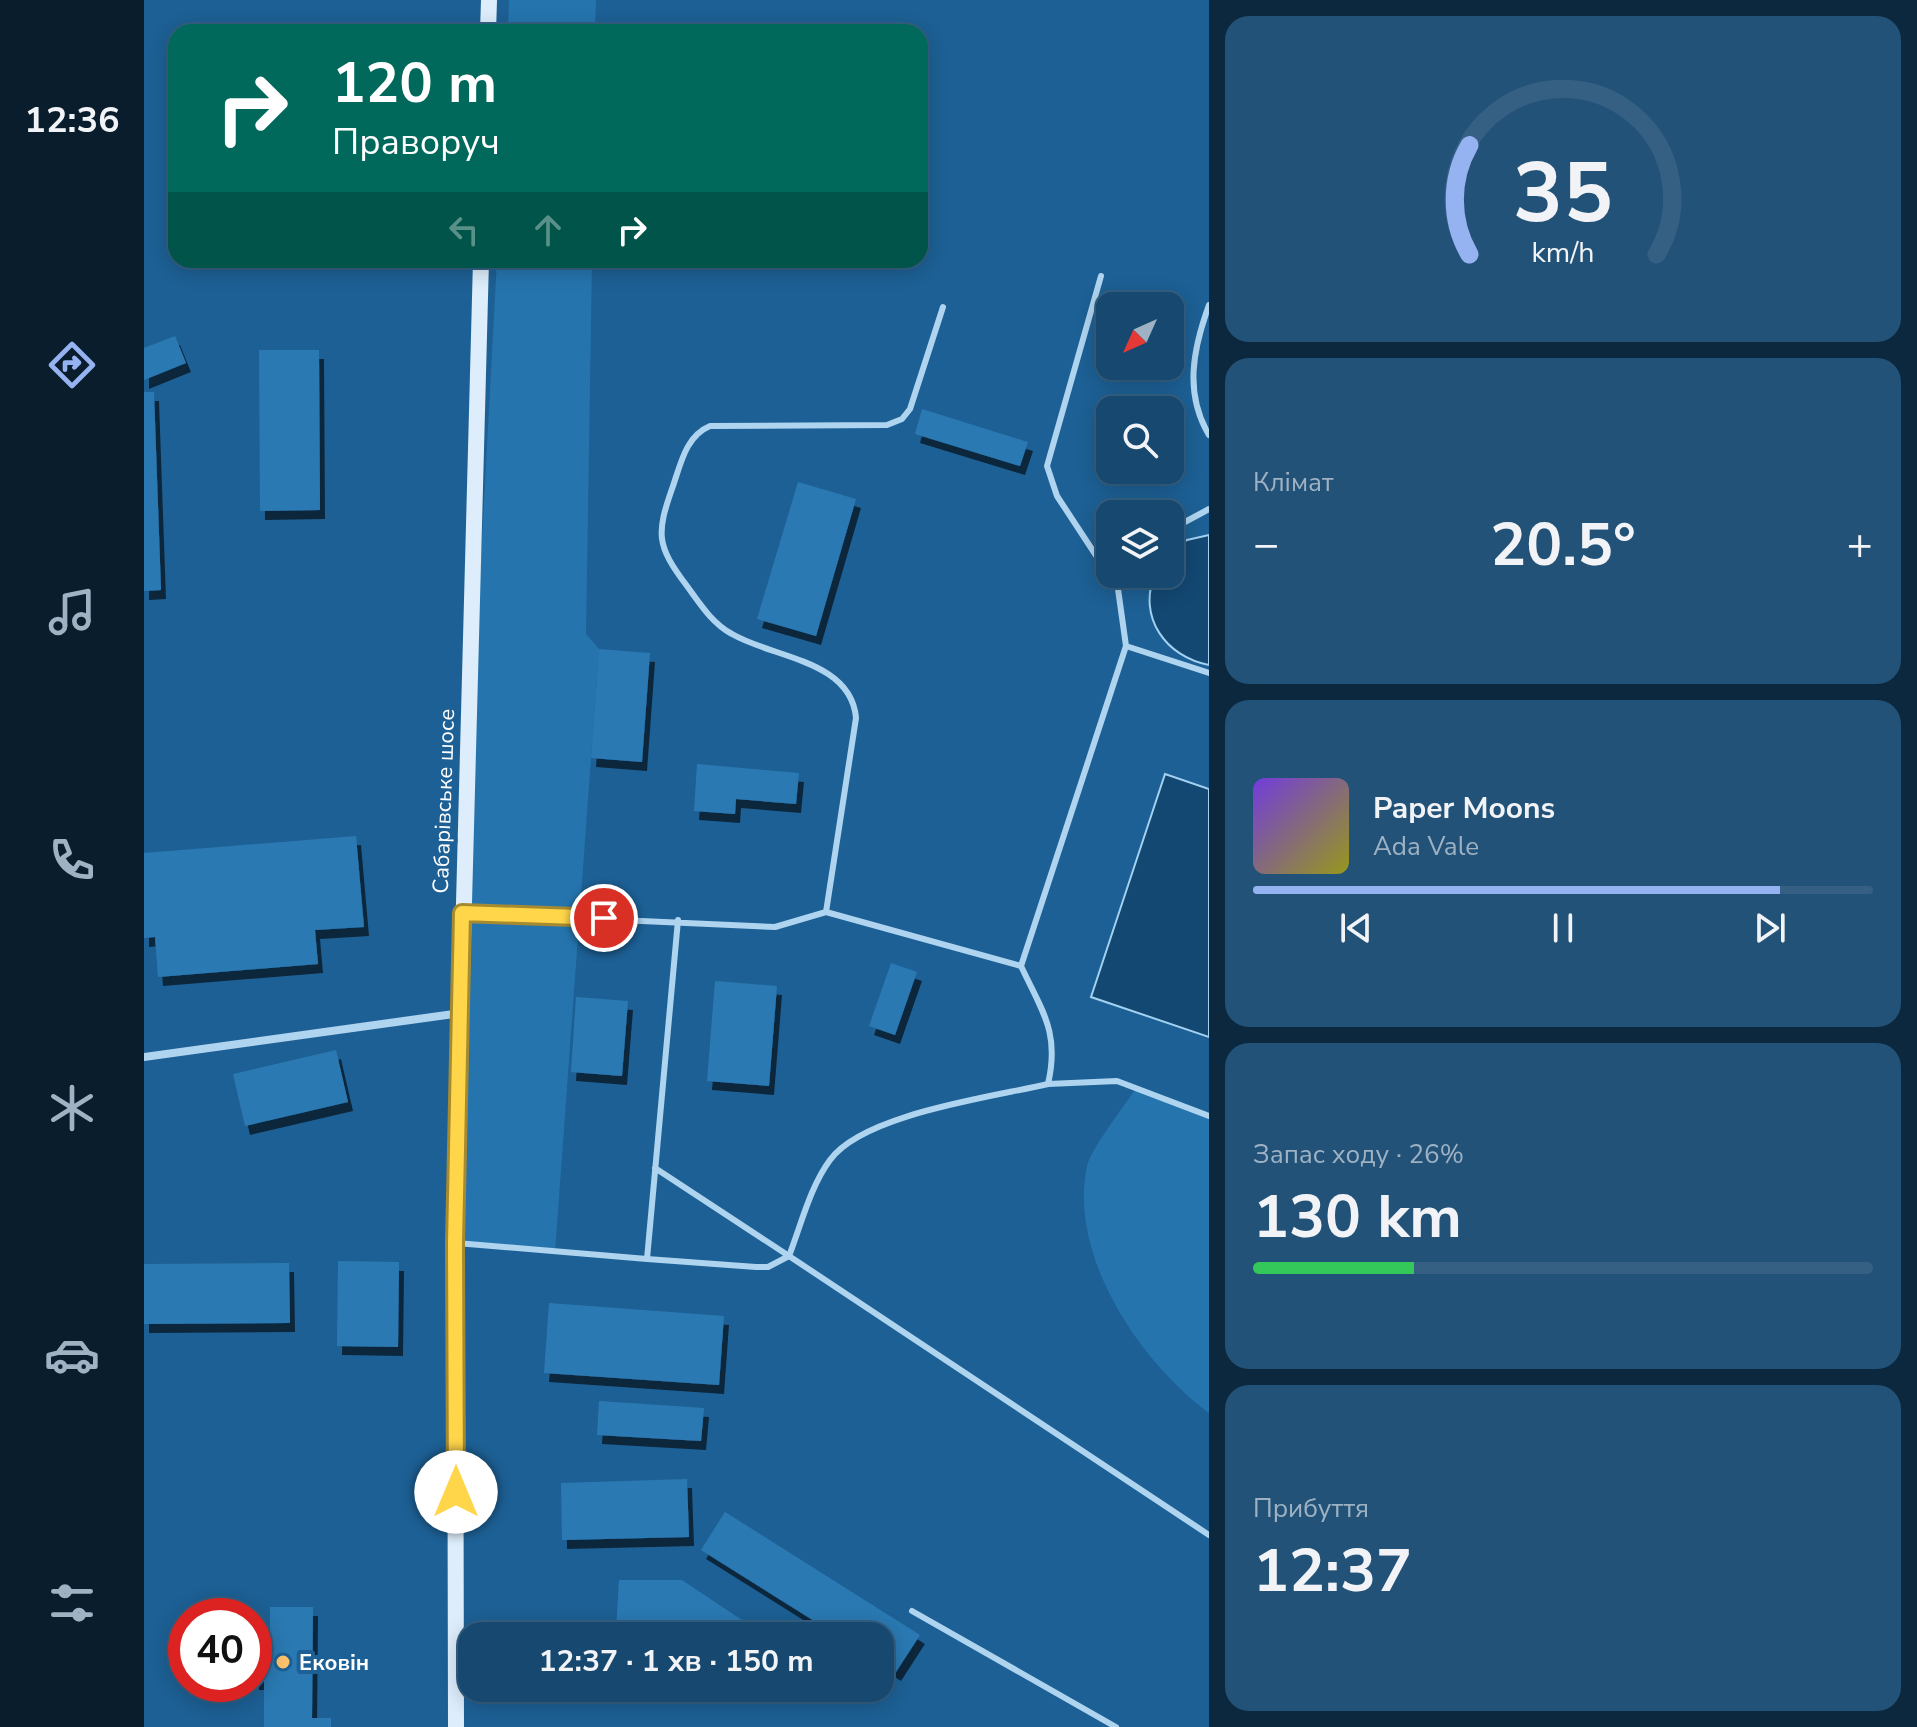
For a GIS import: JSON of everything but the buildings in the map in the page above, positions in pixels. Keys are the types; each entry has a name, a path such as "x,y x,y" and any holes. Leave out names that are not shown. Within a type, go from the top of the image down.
{"street":[{"path":"488,24 489,0"},
{"name":"Сабарівське шосе","path":"456,1727 455,1243 481,268"},
{"path":"144,1057 461,1013"}],"lane":[{"path":"1048,1084 1054,1052 1052,1033 1021,966 1126,646 1118,589 1057,496 1047,466 1101,276"},
{"path":"1209,305 1197,346 1192,383 1198,414 1209,435"},
{"path":"826,912 856,718 851,695 826,672 734,635 720,626 670,563 660,539 661,519 691,440 710,426 887,425 902,419 910,409 943,307"},
{"path":"1184,522 1209,509"},
{"path":"1126,646 1209,673"},
{"path":"462,913 678,920 775,927 826,912 1021,966"},
{"path":"647,1259 678,920"},
{"path":"455,1243 768,1267 789,1256 824,1170 837,1151 858,1134 885,1123 1048,1084 1117,1081 1209,1116"},
{"path":"655,1168 1209,1535"},
{"path":"912,1611 1116,1727"}],"shaded area":[{"path":"509,0 596,0 595,24 508,24"},
{"path":"497,268 592,268 586,634 599,649 555,1252 455,1243 462,913"},
{"path":"1209,535 1209,665 1194,661 1168,644 1153,620 1150,605 1151,588 1184,588 1184,542"},
{"path":"1165,774 1209,789 1209,1037 1091,997"},
{"path":"1136,1088 1209,1116 1209,1413 1158,1366 1135,1336 1099,1270 1088,1235 1084,1200 1087,1166 1101,1138"}],"place":[{"name":"Ековін","path":"283,1662"}],"route":[{"path":"456,1492 455,1243 462,913 604,918"}]}
